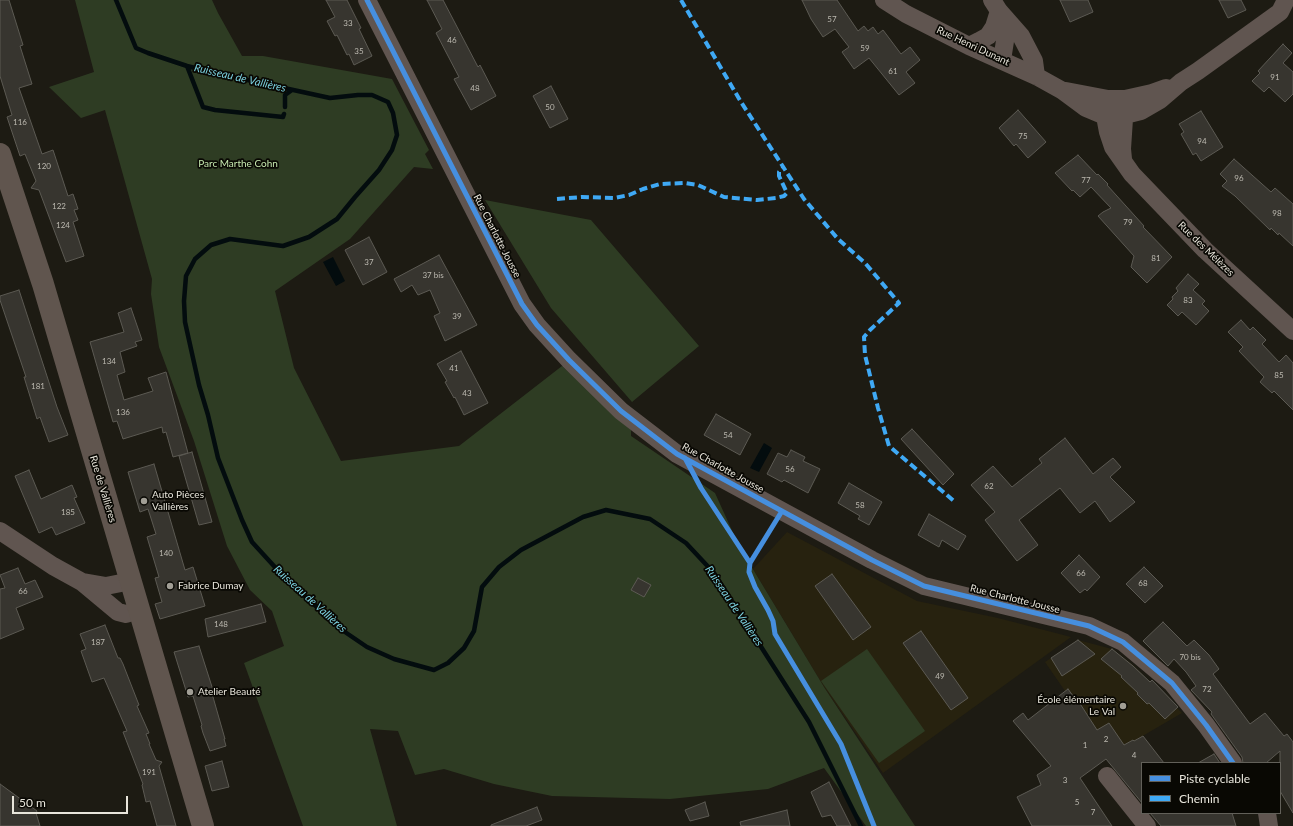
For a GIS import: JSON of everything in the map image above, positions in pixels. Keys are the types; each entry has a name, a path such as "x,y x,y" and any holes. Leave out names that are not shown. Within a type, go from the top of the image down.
{"main road":[{"name":"Rue de Vallières","path":"0,154 42,284 203,826"}],"street":[{"name":"Rue Charlotte Jousse","path":"367,0 522,304 537,325 569,360 621,410 677,454 872,560 924,586 1089,626 1123,642 1172,682 1232,762"},
{"name":"Rue Henri Dunant","path":"884,0 906,14 969,46 1036,76 1064,91 1086,108 1116,108"},
{"path":"1116,108 1141,111 1160,100 1181,82 1198,72 1280,12 1286,0"},
{"path":"969,46 988,36 994,26 996,5"},
{"path":"996,5 1005,41 1002,60"},
{"path":"996,5 1020,36 1034,61 1036,76"},
{"name":"Rue des Mélèzes","path":"1116,108 1123,163 1205,250 1293,332"},
{"path":"0,531 53,566 82,582 118,612 126,614 139,610"},
{"path":"82,582 106,586 130,581"},
{"path":"1108,776 1147,826"},
{"path":"1267,814 1269,826"}],"shaded area":[{"path":"333,257 345,281 336,286 323,262"},
{"path":"764,443 772,448 759,472 750,468"},
{"path":"787,532 917,601 998,618 1071,637 883,773 824,687 753,569"},
{"name":"École élémentaire Le Val","path":"1078,640 1112,649 1133,665 1150,682 1152,680 1161,690 1160,691 1182,713 1134,741 1133,740 1119,747 1129,762 1116,772 1062,695 1065,691 1045,662"}],"green space":[{"name":"Parc Marthe Cohn","path":"75,0 212,0 242,56 263,56 392,79 429,150 425,154 433,169 414,167 350,239 275,291 294,368 341,461 459,446 562,366 631,430 631,436 715,493 739,546 824,687 915,826 866,826 824,768 768,789 670,799 552,796 494,784 444,769 415,775 398,731 370,729 397,826 303,826 244,663 284,646 272,611 250,590 227,546 194,441 159,347 151,294 152,279 105,110 81,118 49,87 94,72"},
{"path":"485,200 591,220 699,346 632,402 551,308"},
{"path":"867,649 925,731 879,763 821,681"}],"building":[{"path":"0,0 9,0 23,45 20,46 32,84 19,88 42,154 53,150 68,196 73,194 78,209 74,210 78,220 73,222 84,256 66,262 39,190 31,188 36,181 25,154 20,156 7,117 12,115 0,76"},
{"path":"326,0 347,0 361,28 359,29 372,56 354,65 349,54 347,55 337,35 335,36 327,21 335,17"},
{"path":"427,0 443,0 478,67 480,65 496,96 471,110 454,79 459,77 436,33 442,29"},
{"path":"802,0 837,0 858,31 864,26 868,31 873,27 878,34 883,30 901,54 910,47 920,60 906,72 915,83 899,95 869,58 854,69 842,52 849,47 835,29 823,37 811,19"},
{"path":"1060,0 1088,0 1093,12 1070,22"},
{"path":"1219,0 1241,0 1246,10 1228,18"},
{"path":"1283,44 1292,53 1283,63 1293,72 1293,94 1285,102 1269,87 1264,92 1252,81 1260,73 1258,71"},
{"path":"551,86 568,119 550,128 533,96"},
{"path":"1018,110 1046,142 1028,158 1016,144 1014,146 999,128"},
{"path":"1201,111 1223,147 1201,161 1196,153 1193,155 1181,134 1184,132 1179,124"},
{"path":"1078,155 1108,184 1107,185 1144,226 1143,227 1172,257 1147,283 1131,267 1134,256 1098,216 1111,208 1091,187 1080,197 1073,190 1072,191 1055,173"},
{"path":"1234,159 1271,192 1275,188 1293,204 1293,246 1279,233 1278,235 1271,228 1270,230 1235,196 1222,186 1227,181 1220,174"},
{"path":"369,237 387,272 363,285 345,250"},
{"path":"439,255 477,325 445,341 434,316 440,313 430,290 418,295 412,285 401,292 394,279"},
{"path":"1188,274 1199,284 1193,290 1205,301 1202,304 1209,311 1196,325 1182,312 1178,316 1167,305 1178,291 1176,288"},
{"path":"19,290 57,407 68,435 49,442 40,417 37,419 24,377 26,377 0,300 0,296"},
{"path":"131,308 142,340 135,342 137,346 120,352 125,372 117,375 124,400 153,391 148,378 166,372 188,453 173,457 166,432 163,433 162,427 123,439 117,421 113,422 90,342 124,332 118,313"},
{"path":"1241,320 1250,330 1253,327 1266,340 1262,344 1279,362 1286,355 1293,363 1293,410 1274,391 1272,393 1260,382 1264,377 1239,351 1243,347 1228,332"},
{"path":"461,351 488,403 464,415 445,382 447,381 437,364"},
{"path":"716,414 751,434 740,455 704,435"},
{"path":"912,429 954,474 943,485 901,439"},
{"path":"1065,438 1093,474 1113,458 1121,467 1110,477 1135,502 1110,522 1095,501 1080,513 1060,488 1019,520 1038,545 1017,561 985,520 995,512 971,485 993,466 1012,487 1042,463 1039,459"},
{"path":"791,450 805,457 803,461 820,469 808,493 784,480 782,482 767,474 778,453 787,457"},
{"path":"192,452 212,522 199,525 179,456"},
{"path":"154,464 185,570 193,567 205,606 160,619 155,604 162,602 155,578 159,577 147,537 156,534 148,509 140,512 128,472"},
{"path":"29,470 41,499 72,485 77,497 74,498 85,523 56,535 52,527 39,533 15,476"},
{"path":"849,483 882,502 869,525 858,519 860,516 838,503"},
{"path":"929,514 966,536 958,550 942,540 939,547 918,535"},
{"path":"1079,555 1100,577 1087,591 1085,589 1080,593 1061,573"},
{"path":"1144,567 1163,586 1145,603 1126,584"},
{"path":"18,568 25,584 35,580 43,597 16,608 24,629 0,639 0,589 5,588 0,575"},
{"path":"832,574 871,627 853,640 815,586"},
{"path":"638,578 651,585 644,597 631,590"},
{"path":"261,604 266,622 208,637 205,619"},
{"path":"1163,622 1187,646 1194,640 1209,655 1219,669 1213,674 1250,724 1265,713 1284,736 1287,734 1293,742 1293,813 1281,793 1280,751 1267,762 1243,762 1242,757 1211,714 1212,712 1191,690 1196,686 1186,672 1174,659 1168,666 1143,641"},
{"path":"105,625 118,658 120,658 123,664 139,705 137,706 149,733 146,734 149,744 156,760 162,762 159,766 176,826 157,826 150,801 146,802 143,784 123,732 127,731 104,678 92,682 81,651 86,649 80,634"},
{"path":"921,631 968,698 951,710 903,643"},
{"path":"1078,640 1095,654 1062,676 1051,658"},
{"path":"199,646 213,690 211,690 226,746 210,751 203,733 193,696 188,697 174,652"},
{"path":"1112,649 1150,682 1152,680 1178,707 1165,719 1149,703 1147,704 1121,677 1122,676 1101,659"},
{"path":"1068,689 1076,700 1077,699 1097,730 1109,723 1124,745 1143,736 1163,762 1141,762 1141,802 1106,759 1080,778 1112,826 1032,826 1017,797 1041,785 1037,775 1051,766 1013,721 1023,713 1028,720"},
{"path":"1214,754 1219,762 1200,762"},
{"path":"222,761 229,787 212,791 205,766"},
{"path":"829,782 851,826 837,826 831,815 822,817 811,792"},
{"path":"0,784 37,811 36,813 40,826 0,826"},
{"path":"705,802 709,816 690,821 685,810"},
{"path":"537,807 542,820 526,826 491,826 491,825"},
{"path":"787,810 790,826 741,826 740,822"},
{"path":"1151,814 1232,814 1236,826 1161,826"}],"waterway":[{"name":"Ruisseau de Vallières","path":"116,0 136,48 148,53 187,66 330,98 372,95 388,102 393,113 397,135 392,150 379,170 337,219 309,237 283,246 230,239 211,245 195,259 186,276 184,301 185,322 199,385 218,458 252,542 284,577 342,630 367,647 394,659 434,670 448,663 464,648 474,631 482,587 499,567 521,550 583,517 606,510 650,519 686,543 714,573 809,722 861,826"},
{"name":"Ruisseau de Vallières","path":"187,66 203,107 215,110 283,117 284,114"},
{"name":"Ruisseau de Vallières","path":"285,107 285,95 292,90"}],"marked path":[{"path":"681,0 741,102 804,199 838,239 865,263 899,303 864,337 865,355 878,408 889,446 954,501"},
{"path":"557,199 582,197 614,198 629,195 660,184 685,183 698,185 724,197 757,200 776,198 784,196 787,193 779,176 779,172 783,168"}],"cycle path":[{"path":"367,0 522,304 537,325 569,360 621,411 677,454 872,560 924,586 1089,626 1123,642 1172,683 1206,725 1232,762"},
{"path":"685,458 701,488 750,563"},
{"path":"782,511 750,563 749,572 755,587 773,621 775,634 841,744 874,826"}],"place":[{"name":"Auto Pièces Vallières","path":"144,501"},
{"name":"Fabrice Dumay","path":"170,586"},
{"name":"Atelier Beauté","path":"190,692"},
{"name":"École élémentaire Le Val","path":"1123,706"}]}
